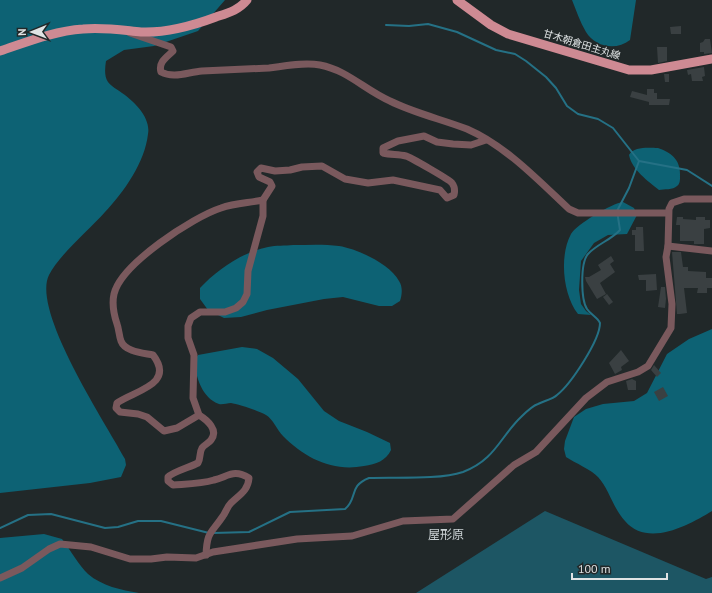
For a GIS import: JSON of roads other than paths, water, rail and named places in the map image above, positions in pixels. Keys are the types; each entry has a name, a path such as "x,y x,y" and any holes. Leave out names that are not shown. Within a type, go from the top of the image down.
{"main road":[{"path":"0,51 54,34 82,29 114,28 141,32 165,31 194,25 241,8 247,0"},
{"name":"甘木朝倉田主丸線","path":"457,0 491,26 508,34 629,70 651,70 712,59"}],"street":[{"path":"114,28 171,47 173,51 162,62 160,67 161,72 177,76 201,71 319,65 348,75 389,101 468,130 486,140 506,152 569,209 578,213 668,213"},
{"path":"206,555 207,538 212,529 224,516 232,502 245,490 248,485 249,478 241,474 229,474 214,480 173,485 168,481 170,474 187,469 198,463 200,450 211,441 213,428 206,420 199,416 193,398 194,355 188,338 188,326 191,318 200,312 225,312 236,308 243,302 247,294 248,270 263,216 263,200 272,186 270,182 259,177 258,172 261,168 275,171 322,166 345,179 368,183 393,180 440,190 447,198 454,195 455,191 453,184 445,177 430,171 413,158 404,155 383,153 383,148 398,141 424,136 437,142 453,144 471,145 486,140"},
{"path":"0,578 22,568 49,549 60,544 91,547 130,559 167,557 196,558 297,539 352,536 403,521 454,519 509,469 536,452 586,398 607,382 638,372 648,366 672,328 672,304 666,257 668,246 668,213 672,203 679,200 712,199"},
{"path":"199,416 177,428 164,431 147,417 138,414 120,412 116,408 117,403 121,400 148,389 158,378 160,372 159,362 153,355 135,352 125,347 121,342 114,314 114,294 131,267 188,224 219,208 237,203 263,200"},
{"path":"668,246 712,251"}],"waterway":[{"path":"386,25 409,26 428,24 457,32 496,50 515,54 546,77 556,88 567,106 578,114 598,119 613,128 639,161 687,170 712,186"},
{"path":"213,533 249,532 290,512 345,509 349,505 358,485 362,481 369,478 453,475 474,467 490,455 527,411 536,405 551,399 570,382 590,350 599,331 600,323 587,309 585,304 582,282 585,259 596,247 620,230 617,211 629,188 639,161"},
{"path":"0,528 28,515 51,514 105,528 118,527 138,521 161,521 209,533"}],"district":[{"name":"屋形原","path":"446,535"}]}
